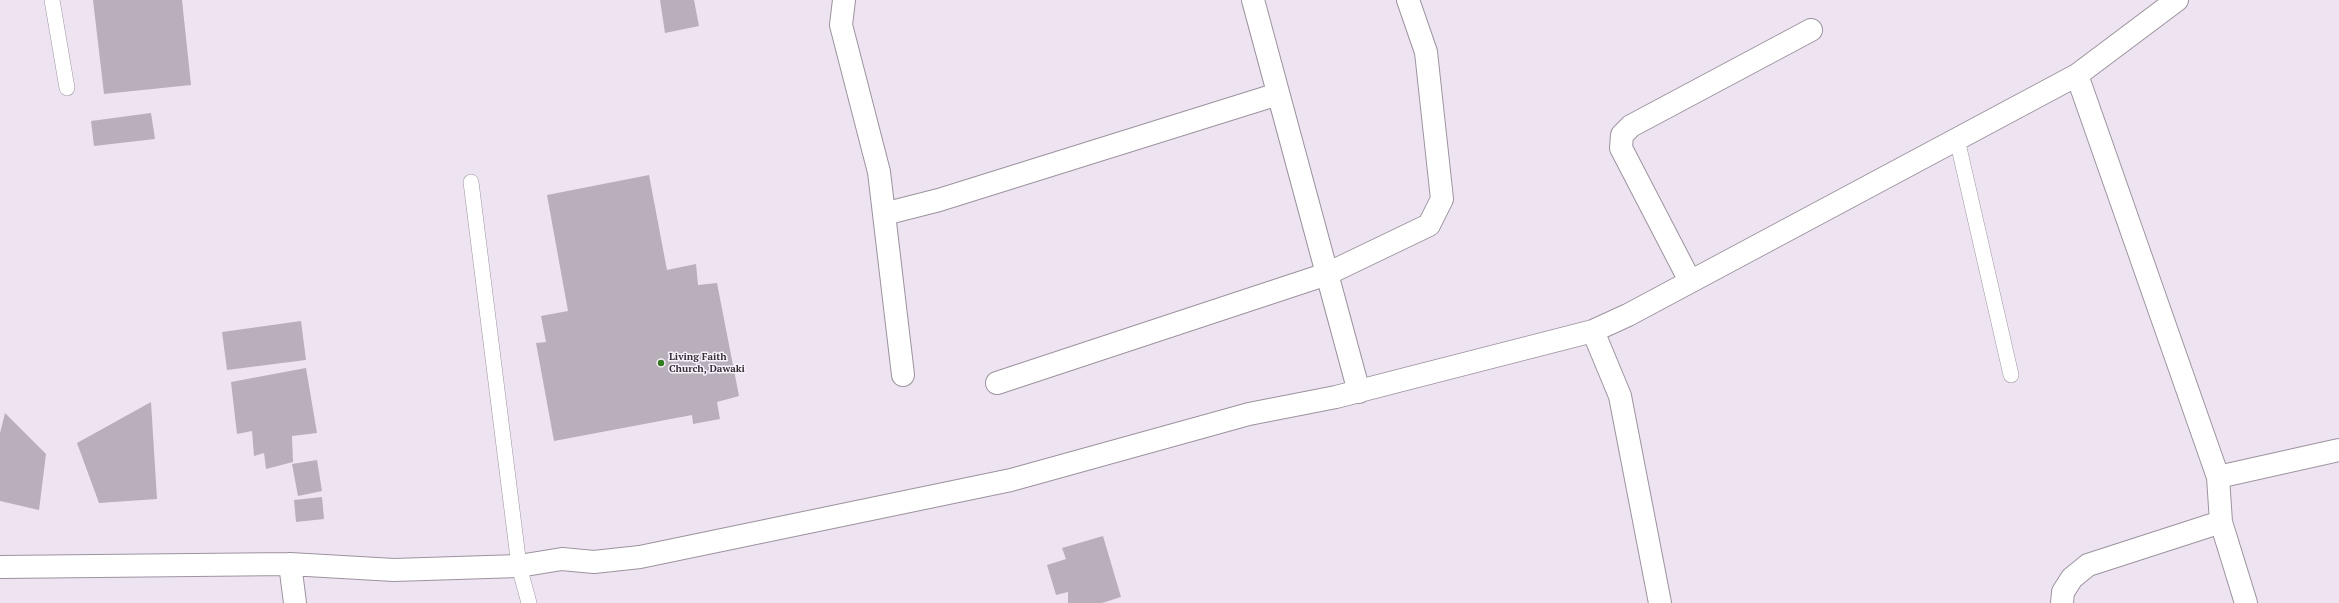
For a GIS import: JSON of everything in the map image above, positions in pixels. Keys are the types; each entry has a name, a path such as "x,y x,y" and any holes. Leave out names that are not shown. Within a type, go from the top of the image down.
{"street":[{"path":"844,0 841,25 879,172 903,375"},
{"path":"1253,0 1359,392"},
{"path":"997,383 1327,274 1429,225 1442,199 1426,52 1408,0"},
{"path":"0,567 290,564 394,570 519,566 562,559 594,562 640,557 1012,480 1249,414 1359,392 1592,331 1690,281 2077,75 2177,0"},
{"path":"1690,281 1621,148 1622,135 1632,126 1811,30"},
{"path":"2077,75 2218,477 2222,522 2246,603"},
{"path":"884,214 939,200 1278,94"},
{"path":"1592,331 1620,396 1660,603"},
{"path":"2218,477 2339,450"},
{"path":"2062,603 2063,592 2072,578 2088,565 2222,522"},
{"path":"290,564 296,603"}],"lane":[{"path":"52,0 67,88"},
{"path":"1957,139 2011,375"},
{"path":"471,182 519,566 528,603"}],"building":[{"path":"93,0 182,0 191,85 104,94"},
{"path":"660,0 694,0 699,26 665,33"},
{"path":"151,113 155,139 94,146 91,121"},
{"path":"649,175 667,270 696,264 698,285 717,283 739,396 717,402 720,419 693,424 692,415 554,441 536,343 546,342 541,316 568,311 547,195"},
{"path":"301,321 306,360 227,370 222,332"},
{"path":"306,368 317,433 292,436 293,462 266,469 264,453 254,456 252,431 237,434 231,382"},
{"path":"151,402 157,499 99,503 77,443"},
{"path":"5,413 46,454 39,510 0,501 0,433"},
{"path":"317,460 322,491 298,496 292,464"},
{"path":"322,497 324,519 296,522 294,500"},
{"path":"1103,536 1121,597 1102,603 1068,603 1068,592 1056,595 1047,565 1066,559 1062,548"}],"place":[{"name":"Living Faith Church, Dawaki","path":"661,363"}]}
